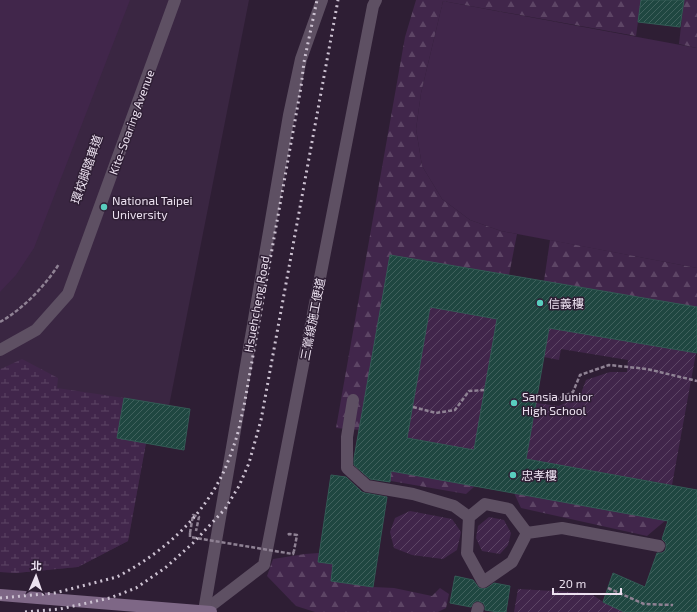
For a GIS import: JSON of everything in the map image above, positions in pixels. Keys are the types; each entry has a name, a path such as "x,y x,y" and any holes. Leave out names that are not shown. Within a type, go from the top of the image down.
{"main road":[{"path":"0,595 208,611"}],"street":[{"name":"Kite-Soaring Avenue","path":"0,350 36,330 68,294 175,0"},
{"name":"Hsuehcheng Road","path":"208,611 289,115 301,59 322,0"},
{"name":"三鶯線施工便道","path":"208,611 264,565 370,21 373,6 376,0"},
{"path":"353,400 347,437 347,468 367,486 413,494 454,506 469,517"},
{"path":"485,504 509,509 527,533 512,562 483,582 467,552 469,517 485,504"},
{"path":"527,533 562,528 659,546"}],"path":[{"path":"0,322 9,317 32,297 52,275 60,262"},
{"path":"537,397 558,399 573,392 580,375 609,365 647,369 697,380"},
{"path":"413,406 436,413 455,410 469,391 484,390"},
{"path":"196,531 199,517 193,515 190,537 293,554 297,535 289,534 288,539"},
{"path":"608,588 644,604 673,605"}],"shaded area":[{"name":"National Taipei University","path":"0,0 249,0 169,406 124,398 117,438 146,443 128,541 78,567 16,573 0,572"}],"green space":[{"path":"0,0 130,0 34,248 16,275 0,292"},
{"path":"416,0 641,0 636,36 443,1 421,93 416,129 422,166 442,199 470,220 501,231 517,234 509,275 390,255 360,430 336,428 405,37"},
{"path":"684,0 697,0 697,48 679,44"},
{"path":"443,1 697,48 697,268 501,231 470,220 442,199 422,166 416,129 421,93"},
{"path":"550,240 697,268 697,307 544,281"},
{"path":"430,307 497,319 474,450 407,438"},
{"path":"549,328 696,353 672,485 526,459 536,403 559,406 580,396 586,380 610,372 627,372 628,360 561,349 559,360 544,357"},
{"path":"22,359 58,378 57,388 124,398 117,438 146,443 128,541 78,567 16,573 0,572 0,369"},
{"path":"353,464 475,486 466,494 368,477"},
{"path":"514,493 666,520 647,536 521,508"},
{"path":"410,511 452,519 461,532 457,550 443,559 412,555 394,548 390,532 395,518"},
{"path":"489,517 504,520 511,533 508,545 500,554 482,551 476,538 478,526"},
{"path":"319,553 318,562 333,564 331,581 373,587 394,588 432,596 440,588 449,594 446,608 438,612 315,612 296,606 267,576 273,559"},
{"path":"518,589 590,593 603,602 624,612 514,612"}],"building":[{"path":"641,0 684,0 680,27 638,22"},
{"path":"390,255 697,307 697,353 549,328 526,459 697,490 697,612 624,612 603,602 613,573 645,587 657,553 662,553 665,551 666,543 662,539 668,521 391,471 390,482 370,479 354,465","holes":["430,307 497,319 474,450 407,438"]},
{"path":"124,398 190,409 184,450 117,438"},
{"path":"331,475 346,477 362,492 387,497 373,587 331,581 333,564 318,562"},
{"path":"455,576 473,580 479,588 483,589 494,583 510,586 506,612 485,610 483,603 479,601 473,603 471,607 450,603"}],"railway":[{"path":"0,598 55,593 117,577 148,558 176,536 200,510 220,479 236,438 244,406 301,87 304,62 317,0"},
{"path":"25,612 60,609 110,598 136,588 165,568 193,543 225,509 239,486 249,463 261,420 338,0"}],"place":[{"name":"National Taipei University","path":"104,207"},
{"name":"信義樓","path":"540,303"},
{"name":"Sansia Junior High School","path":"514,403"},
{"name":"忠孝樓","path":"513,475"}]}
